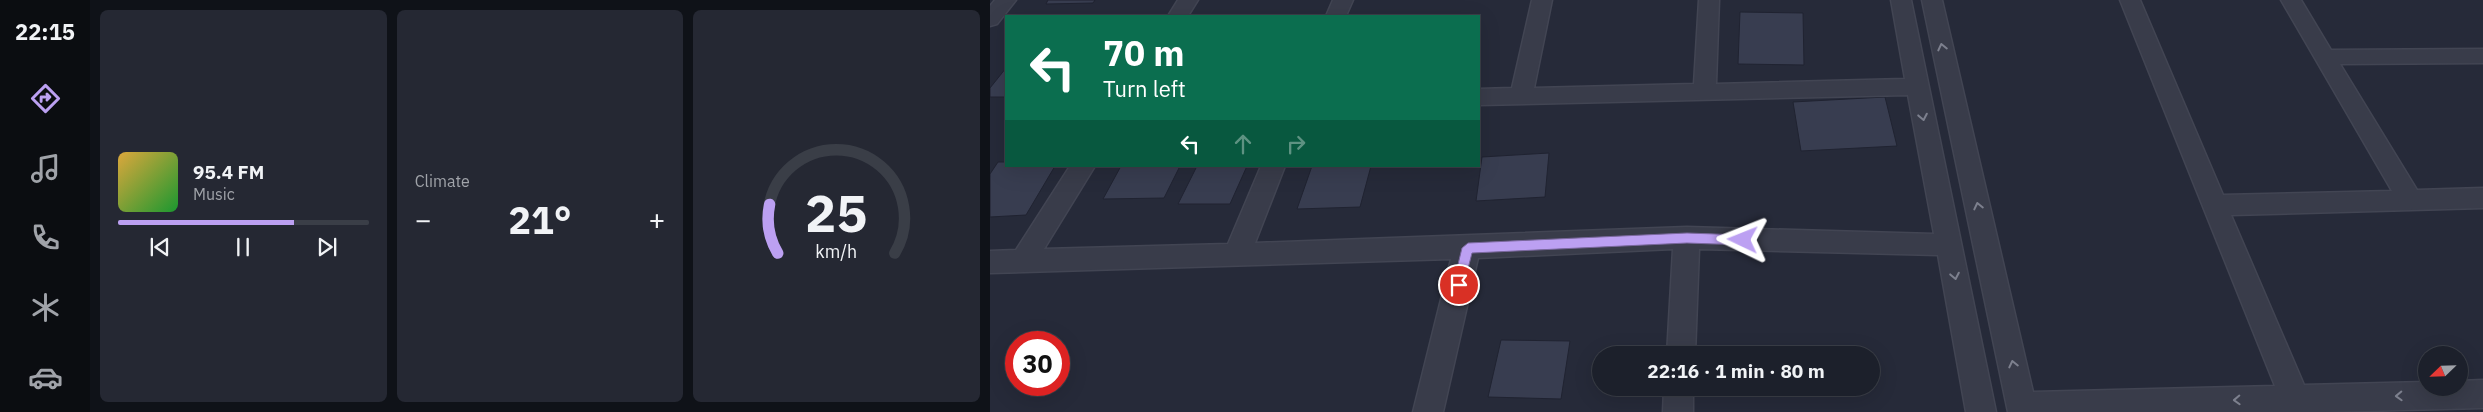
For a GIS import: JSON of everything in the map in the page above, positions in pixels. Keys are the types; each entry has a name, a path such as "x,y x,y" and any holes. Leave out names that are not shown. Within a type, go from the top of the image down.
{"street":[{"path":"990,19 1006,0"},
{"path":"1179,15 1188,0"},
{"path":"1336,15 1343,0"},
{"path":"1521,96 1542,0"},
{"path":"1705,92 1709,0"},
{"path":"1901,0 1981,412"},
{"path":"1932,0 2023,409 2483,394"},
{"path":"2130,0 2295,399"},
{"path":"2291,0 2410,200"},
{"path":"2325,57 2483,56"},
{"path":"1480,97 1918,87"},
{"path":"1024,261 1082,167"},
{"path":"1237,255 1273,167"},
{"path":"2215,205 2483,198"},
{"path":"990,262 1468,248 1687,238 1948,245"},
{"path":"1681,346 1687,238"},
{"path":"1428,412 1468,248"},
{"path":"1678,412 1679,396"}],"building":[{"path":"1048,0 1095,0 1093,3 1046,4"},
{"path":"1740,12 1803,13 1804,65 1738,64"},
{"path":"1005,69 1005,97 990,97 990,88"},
{"path":"1885,97 1897,146 1801,151 1793,102"},
{"path":"1549,153 1545,197 1476,201 1482,157"},
{"path":"998,162 1005,162 1005,167 1054,167 1026,215 990,217 990,174"},
{"path":"1120,167 1180,167 1164,198 1103,199"},
{"path":"1196,167 1247,167 1230,204 1178,204"},
{"path":"1312,167 1371,167 1360,207 1297,209"},
{"path":"1501,340 1570,341 1561,399 1488,397"}],"route":[{"path":"1459,285 1468,248 1687,238 1743,240"}]}
